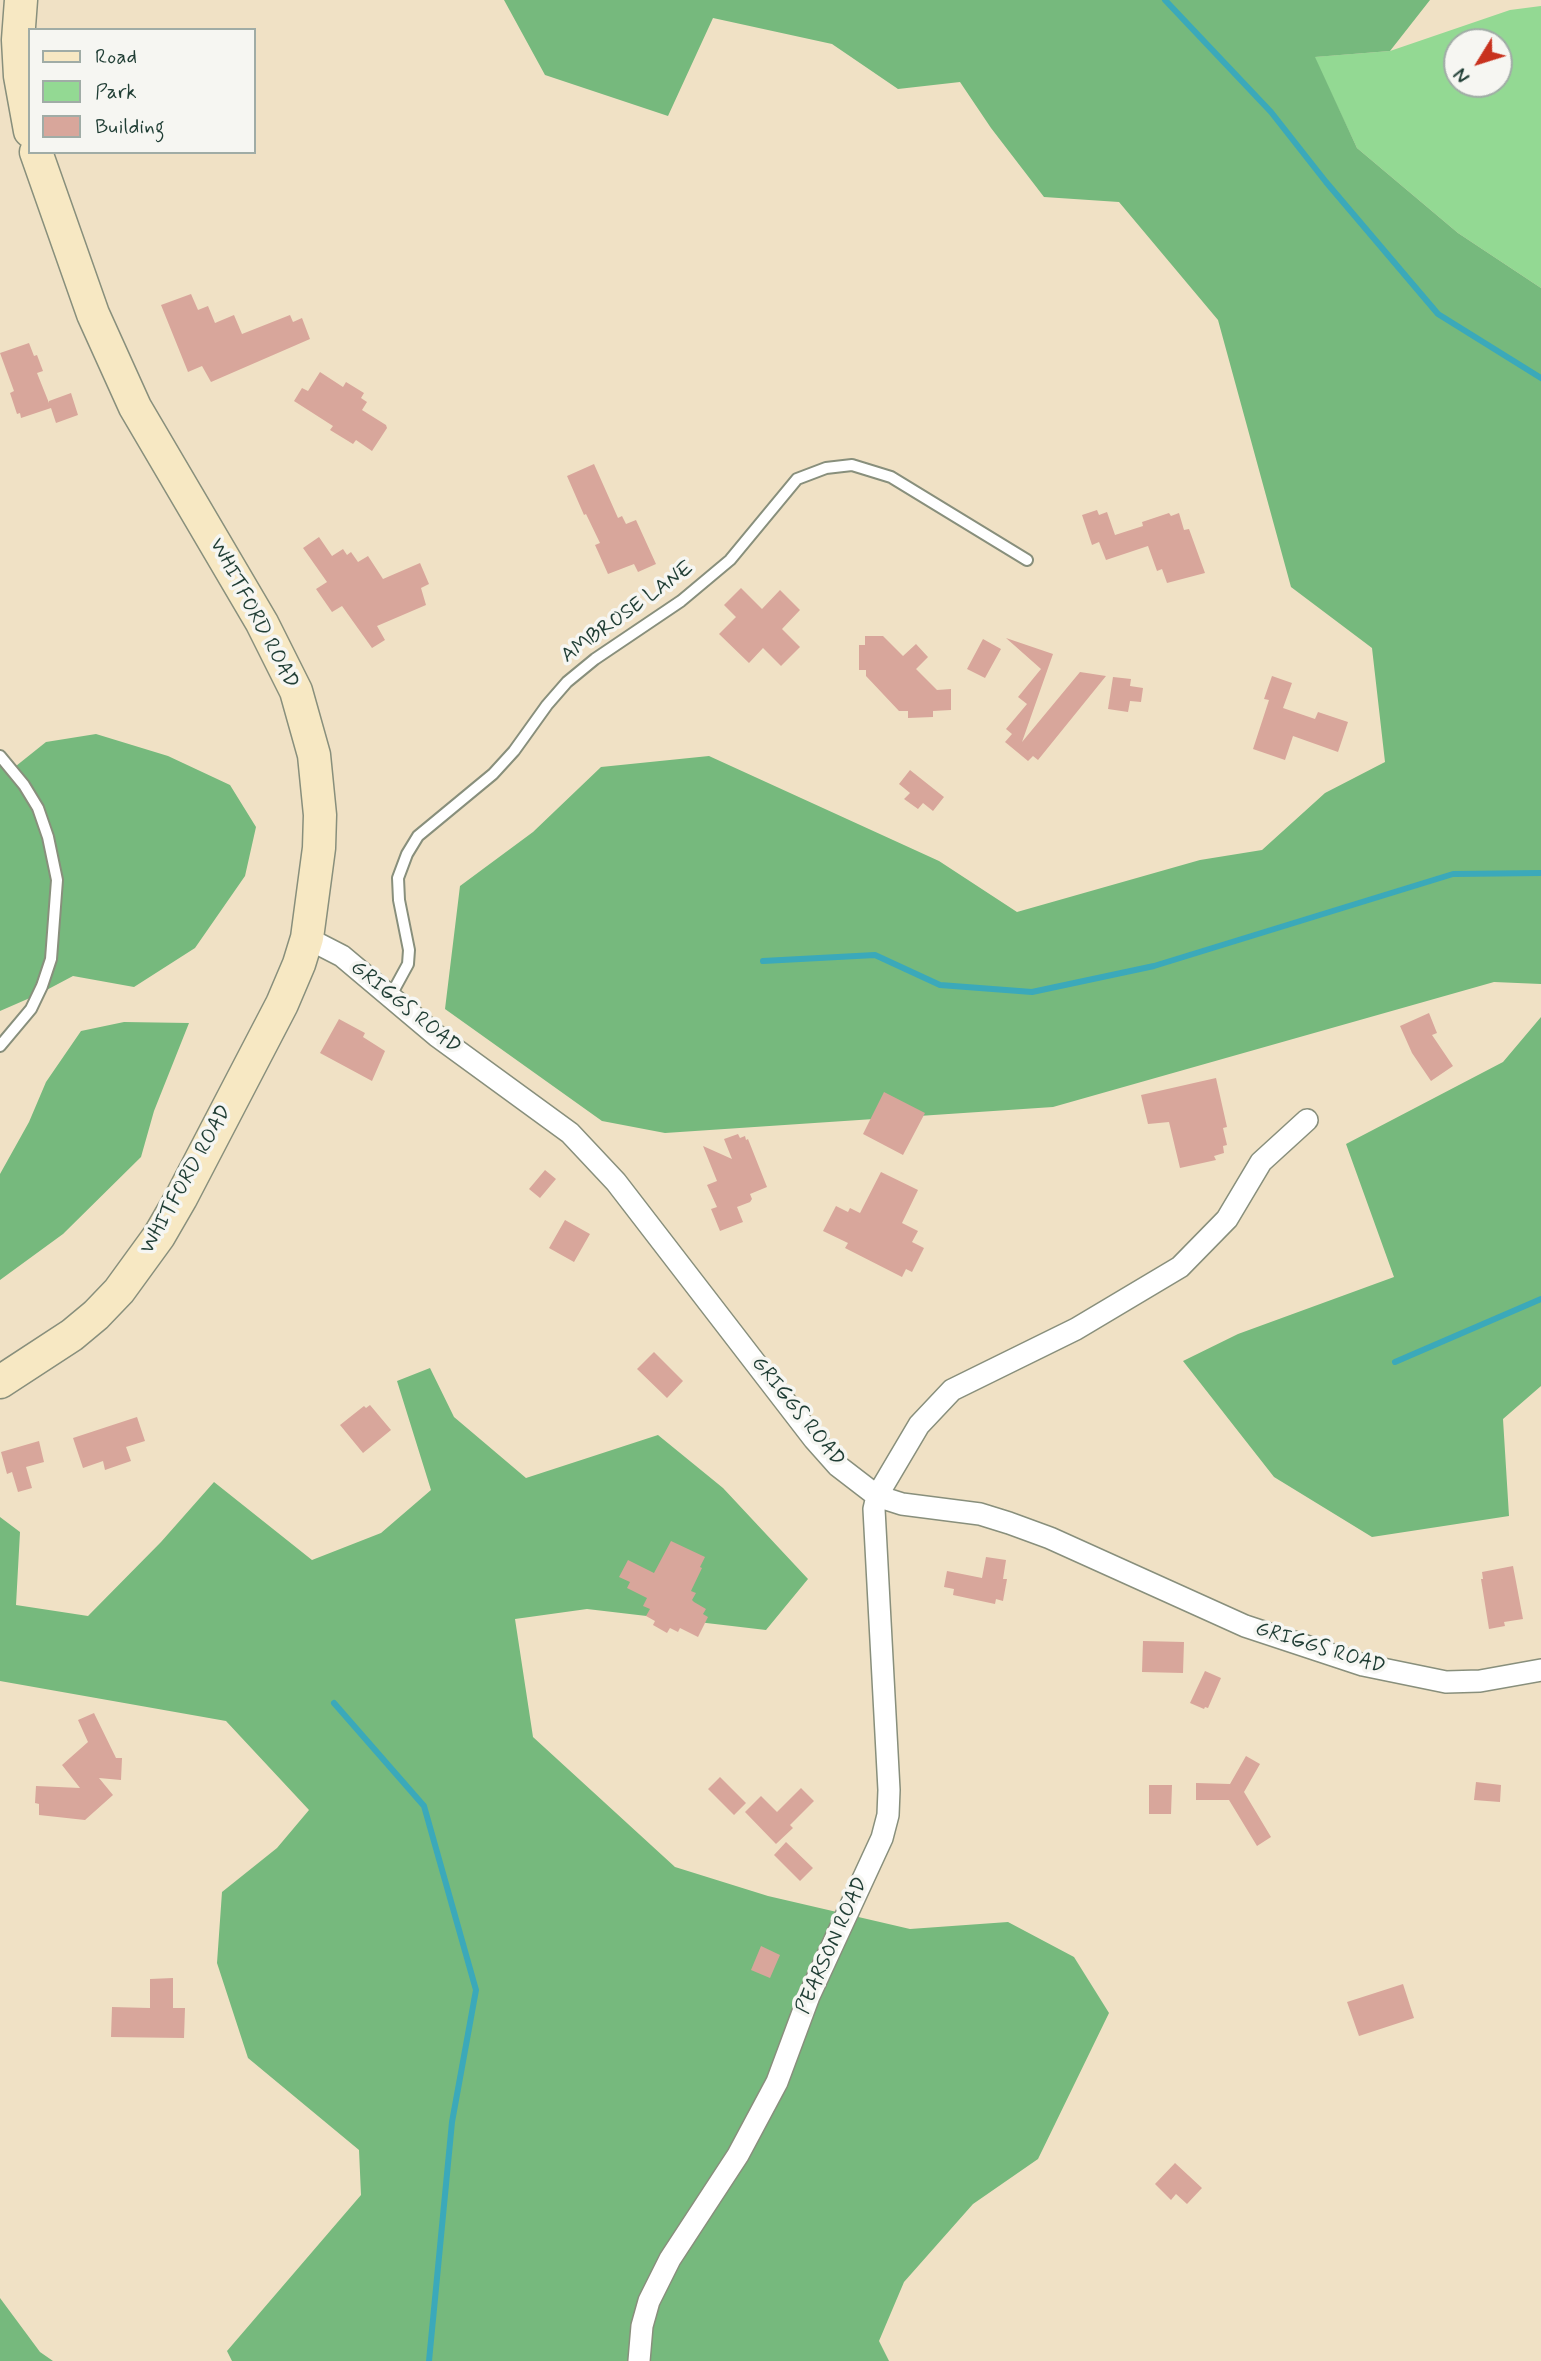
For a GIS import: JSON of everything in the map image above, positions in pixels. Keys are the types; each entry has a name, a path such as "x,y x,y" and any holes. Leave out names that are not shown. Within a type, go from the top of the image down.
{"main road":[{"path":"22,0 9,40 20,76 28,120"},
{"name":"WHITFORD ROAD","path":"0,1382 72,1335 119,1291 140,1264 181,1198 299,964 307,938 318,860 320,815 314,755 296,691 262,623 135,407 93,314 37,154"}],"street":[{"name":"GRIGGS ROAD","path":"307,938 342,956 482,1070 570,1133 616,1182 814,1439 838,1465 877,1496 902,1503 980,1514 1009,1523 1050,1538 1245,1626 1363,1665 1446,1682 1480,1681 1541,1670"},
{"path":"877,1496 919,1425 952,1390 1076,1329 1180,1267 1227,1219 1261,1162 1307,1120"},
{"name":"PEARSON ROAD","path":"639,2361 642,2326 649,2301 670,2259 738,2155 777,2082 809,1996 882,1838 888,1815 889,1790 874,1509 877,1496"}],"lane":[{"name":"AMBROSE LANE","path":"390,997 408,964 409,950 399,900 398,878 407,853 418,836 493,774 567,682 595,659 681,601 730,560 797,479 826,468 852,465 891,477 1027,560"},
{"path":"0,756 24,785 38,808 48,837 57,880 51,959 42,986 31,1009 0,1046"}],"green space":[{"path":"504,0 1430,0 1390,51 1315,57 1357,148 1458,233 1541,288 1541,984 1494,982 1053,1107 665,1133 602,1121 445,1009 460,886 533,832 601,767 709,756 939,861 1017,912 1200,860 1262,850 1325,793 1385,762 1372,648 1291,587 1218,320 1119,202 1044,197 960,82 898,89 832,44 713,18 668,116 545,75"},
{"path":"1541,6 1541,288 1458,233 1357,148 1314,57 1390,51 1443,33 1443,98 1513,98 1513,28 1457,28 1510,10"},
{"path":"96,734 168,756 230,785 256,827 245,876 195,948 134,987 73,976 0,1011 0,763 16,766 46,742"},
{"path":"1541,1017 1541,1386 1503,1419 1509,1516 1372,1537 1274,1477 1183,1361 1238,1334 1394,1277 1346,1144 1503,1062"},
{"path":"124,1022 189,1023 154,1111 141,1157 63,1234 0,1280 0,1174 29,1122 46,1082 81,1031"},
{"path":"430,1368 454,1417 526,1478 658,1435 723,1488 808,1579 766,1630 587,1609 515,1619 533,1737 675,1867 768,1896 910,1929 1008,1922 1074,1957 1109,2013 1038,2159 973,2204 904,2282 879,2341 889,2361 232,2361 227,2351 361,2195 359,2150 248,2058 217,1963 222,1892 277,1848 309,1810 226,1721 0,1681 0,1517 20,1532 16,1605 88,1616 161,1542 214,1482 312,1560 381,1533 431,1490 397,1381"},
{"path":"0,2298 40,2352 53,2361 0,2361"}],"building":[{"path":"191,294 198,310 208,306 215,323 234,315 242,334 290,315 293,322 302,318 310,339 211,382 202,366 188,372 161,305"},
{"path":"29,343 43,371 37,373 49,403 71,393 78,415 56,423 51,408 21,418 20,413 17,414 10,393 14,391 0,353"},
{"path":"320,372 343,387 346,382 364,393 361,398 367,402 362,410 386,425 387,428 372,451 356,440 353,444 330,430 333,426 294,401 302,388 308,391"},
{"path":"594,464 618,518 622,516 626,524 636,520 656,564 638,572 634,564 608,574 595,545 600,543 567,476"},
{"path":"1097,510 1099,515 1107,512 1115,535 1143,526 1142,522 1169,513 1171,516 1179,513 1184,530 1189,529 1205,573 1167,583 1162,569 1157,571 1148,546 1106,560 1099,542 1092,545 1082,515"},
{"path":"319,537 332,556 343,549 347,555 351,552 358,562 368,556 383,579 420,563 429,584 421,588 426,605 377,626 385,640 372,648 342,606 332,612 316,589 327,582 303,548"},
{"path":"741,588 762,609 780,590 800,610 782,629 800,647 781,666 763,648 749,663 719,634 736,617 724,605"},
{"path":"865,636 883,636 903,656 916,644 928,657 916,669 937,690 951,689 951,710 933,711 933,717 908,718 908,711 899,711 866,676 866,670 859,670 859,645 865,645"},
{"path":"1006,638 1053,654 1022,742 1080,672 1106,676 1038,760 1033,756 1028,761 1005,742 1012,734 1006,729 1027,704 1018,697 1041,669"},
{"path":"983,639 1001,649 985,678 967,669"},
{"path":"1272,676 1292,683 1283,708 1315,719 1318,712 1348,722 1338,752 1293,736 1285,760 1253,749 1269,700 1264,699"},
{"path":"1113,677 1131,679 1130,686 1143,688 1141,702 1130,701 1128,712 1108,709"},
{"path":"910,770 944,797 933,811 923,803 918,809 904,799 910,793 899,784"},
{"path":"1429,1013 1437,1033 1432,1035 1453,1066 1431,1081 1412,1053 1400,1026"},
{"path":"339,1019 365,1033 363,1037 385,1051 372,1081 320,1053"},
{"path":"1216,1078 1227,1127 1223,1128 1227,1145 1223,1146 1224,1153 1214,1156 1216,1160 1180,1168 1169,1122 1148,1124 1141,1095"},
{"path":"884,1092 925,1113 903,1155 863,1134"},
{"path":"738,1134 740,1138 745,1136 746,1140 748,1139 767,1187 750,1194 750,1202 737,1207 743,1222 720,1231 711,1209 717,1207 707,1185 717,1181 703,1146 732,1159 724,1139"},
{"path":"545,1170 556,1179 540,1198 529,1189"},
{"path":"881,1172 918,1190 902,1223 918,1231 912,1242 924,1248 912,1272 906,1269 902,1277 845,1248 848,1243 823,1231 836,1206 848,1212 850,1208 860,1213"},
{"path":"565,1220 590,1234 574,1262 549,1248"},
{"path":"654,1352 683,1381 667,1398 637,1369"},
{"path":"370,1405 391,1430 363,1453 340,1425 364,1406 366,1408"},
{"path":"137,1417 145,1441 126,1447 131,1461 105,1470 103,1461 83,1468 73,1438"},
{"path":"39,1441 44,1462 26,1467 32,1488 18,1492 12,1472 7,1474 1,1452"},
{"path":"671,1541 705,1557 691,1591 696,1593 692,1600 706,1609 703,1614 708,1617 698,1637 680,1628 678,1632 670,1628 667,1633 653,1625 655,1621 646,1616 650,1609 643,1606 647,1598 627,1588 630,1582 619,1577 628,1560 654,1573"},
{"path":"986,1557 1006,1560 1003,1579 1007,1579 1003,1601 996,1599 995,1604 953,1595 954,1589 944,1587 947,1571 982,1578"},
{"path":"1513,1566 1523,1619 1504,1622 1505,1626 1489,1629 1482,1572"},
{"path":"1143,1641 1184,1642 1183,1673 1142,1672"},
{"path":"1205,1671 1221,1678 1208,1708 1204,1709 1190,1703"},
{"path":"94,1713 116,1758 122,1758 121,1780 99,1778 113,1795 85,1820 39,1815 39,1804 35,1803 36,1786 80,1788 62,1765 88,1742 78,1720"},
{"path":"1246,1756 1260,1764 1244,1792 1271,1837 1257,1846 1229,1800 1196,1800 1196,1783 1230,1784"},
{"path":"720,1777 746,1803 734,1815 708,1789"},
{"path":"1476,1782 1501,1785 1500,1802 1474,1800"},
{"path":"1149,1785 1172,1785 1171,1814 1149,1814"},
{"path":"801,1788 814,1801 790,1825 793,1828 776,1844 745,1812 761,1796 777,1812"},
{"path":"786,1842 813,1868 800,1881 774,1855"},
{"path":"761,1946 780,1955 770,1978 751,1970"},
{"path":"173,1978 173,2008 185,2008 184,2038 111,2037 112,2007 150,2008 150,1979"},
{"path":"1403,1984 1414,2018 1359,2036 1347,2002"},
{"path":"1175,2163 1202,2188 1187,2204 1176,2194 1171,2200 1155,2184"}],"waterway":[{"path":"1165,0 1271,112 1326,182 1438,314 1541,378"},
{"path":"763,961 875,955 940,985 1032,992 1154,966 1453,874 1541,873"},
{"path":"1395,1362 1541,1299"},
{"path":"334,1703 424,1806 476,1990 452,2122 429,2361"}]}
